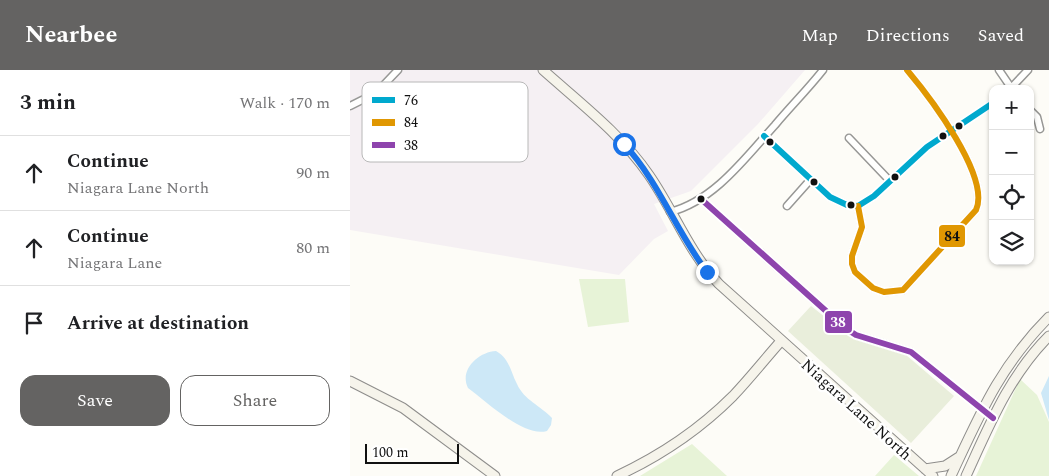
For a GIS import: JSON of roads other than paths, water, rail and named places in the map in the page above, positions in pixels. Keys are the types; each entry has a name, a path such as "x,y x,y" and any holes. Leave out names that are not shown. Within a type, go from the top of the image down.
{"street":[{"path":"387,82 398,70"},
{"path":"543,70 631,152 649,175 670,212 701,199 734,169 823,70"},
{"path":"858,206 862,226 852,256 855,272 873,288 884,292 903,290 976,210 979,202 980,192 963,150 952,131 908,70"},
{"path":"999,70 1008,85"},
{"path":"1015,85 1028,70"},
{"path":"764,136 839,203 858,206 874,196 889,180 927,147 989,106"},
{"path":"1034,114 1037,117 1040,130"},
{"path":"849,138 889,180"},
{"path":"787,206 811,179"},
{"path":"701,199 845,328 856,335 911,352 981,411 993,418"},
{"name":"Niagara Lane North","path":"670,212 688,245 707,272 781,341 933,476"},
{"path":"952,476 981,411 1012,358 1049,317"},
{"path":"966,476 993,418 1020,370 1049,336"},
{"path":"617,476 658,455 707,420 734,395 781,341"},
{"path":"350,381 403,408 495,476"},
{"path":"925,469 945,466 961,455"}],"water":[{"path":"496,351 507,362 520,390 552,418 551,425 547,431 538,432 517,424 468,388 466,375 472,363 489,352"},
{"path":"1049,376 1049,420 1041,393"}]}
